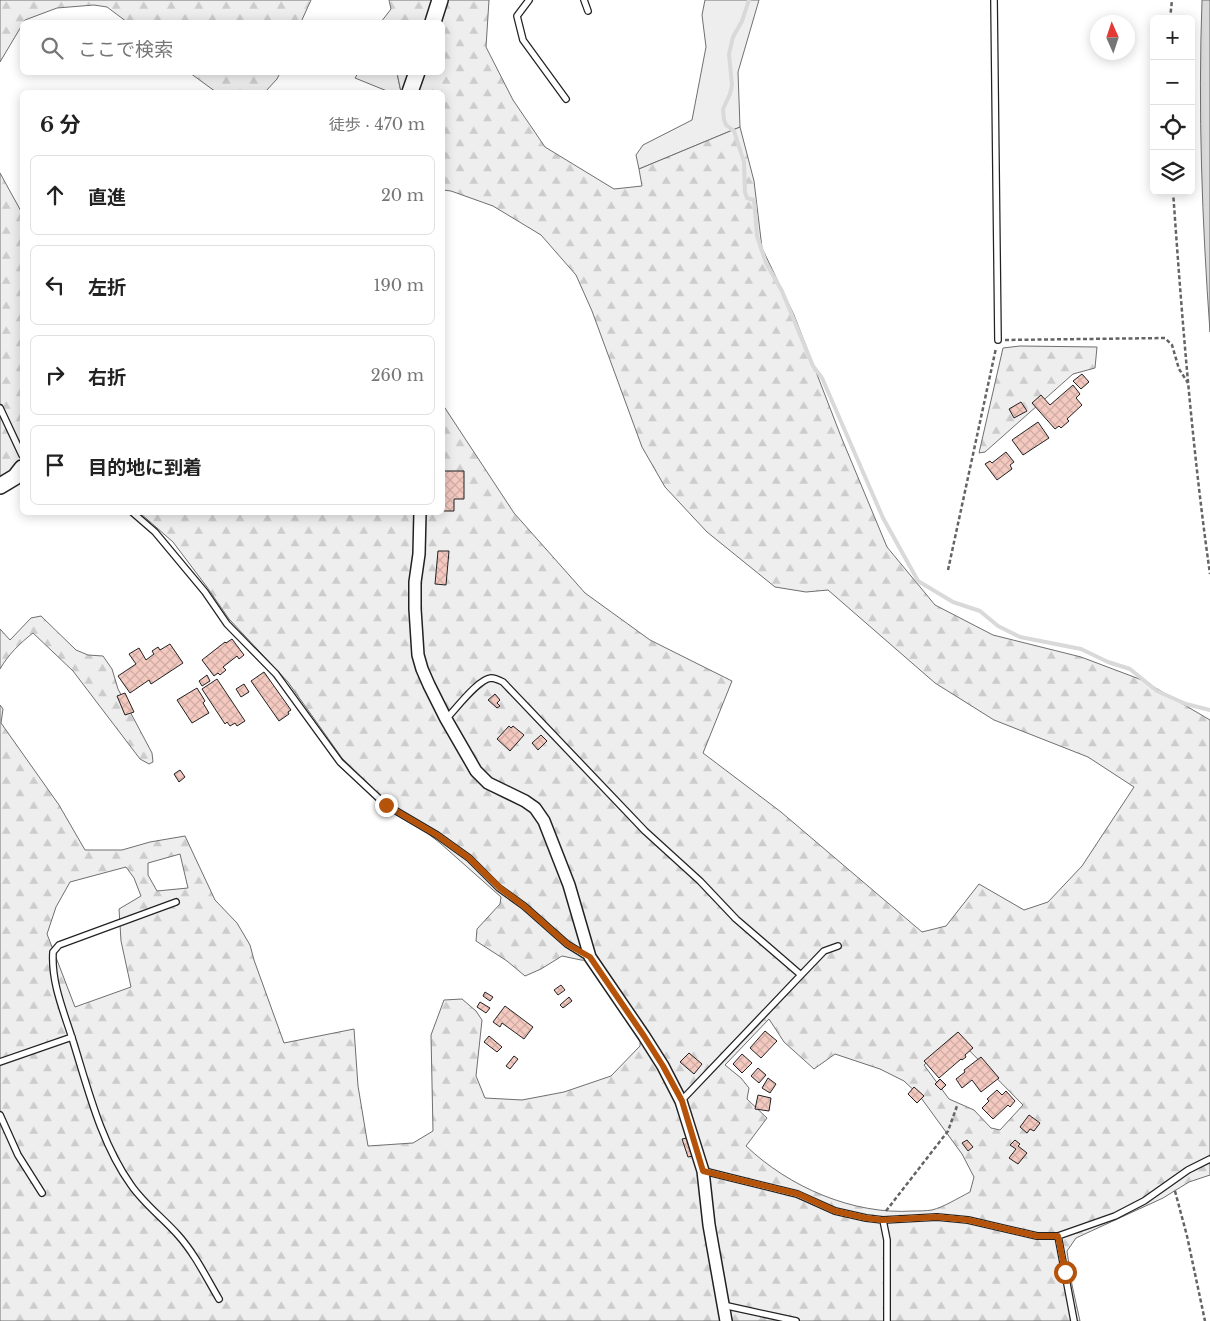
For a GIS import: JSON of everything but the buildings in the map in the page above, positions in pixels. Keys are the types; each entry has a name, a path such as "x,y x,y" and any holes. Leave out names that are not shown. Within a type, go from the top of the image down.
{"street":[{"path":"434,20 440,0"},
{"path":"411,90 416,75"},
{"path":"0,486 20,472"},
{"path":"420,515 415,609 418,655 428,685 476,771 488,783 535,808 544,822 569,885 590,957 644,1036 682,1101 703,1171 726,1321"}],"lane":[{"path":"529,0 517,16 523,40 566,99"},
{"path":"584,0 588,11"},
{"path":"994,0 998,340"},
{"path":"0,408 20,450"},
{"path":"135,515 155,532 179,559 227,624 276,674 340,762 386,805 437,835 469,858 500,888 524,906 567,944 590,957"},
{"path":"446,719 480,683 494,678 502,682 645,831 700,881 736,919 801,975"},
{"path":"176,902 59,945 52,952 52,964 58,993 110,1150 131,1186 178,1235 195,1257 219,1299"},
{"path":"682,1101 824,951 838,946"},
{"path":"0,1062 72,1037"},
{"path":"0,1115 18,1155 42,1193"},
{"path":"703,1171 798,1194 835,1211 866,1218 881,1220 937,1217 968,1220 1037,1236 1058,1236 1115,1216 1144,1201 1188,1170 1210,1159"},
{"path":"881,1220 887,1240 887,1321"},
{"path":"1058,1236 1074,1321"},
{"path":"723,1305 796,1321"}],"path":[{"path":"1170,15 1172,0"},
{"path":"1173,195 1188,383 1201,510 1210,574"},
{"path":"948,570 998,340 1165,338 1172,345 1179,369 1188,383"},
{"path":"881,1220 948,1131 957,1106"},
{"path":"1172,1182 1187,1236 1205,1321"}],"green space":[{"path":"0,0 311,0 302,20 124,20 107,7 94,5 57,8 25,20 20,20 20,28 0,62"},
{"path":"389,0 489,0 486,47 513,100 545,147 614,189 642,186 639,169 740,127 754,181 762,248 794,315 842,439 887,547 935,605 993,635 1081,657 1142,680 1210,720 1210,1175 1189,1182 1163,1198 1076,1238 1067,1251 1080,1321 0,1321 0,705 3,709 1,723 59,805 85,850 122,850 150,842 185,836 215,900 237,923 250,945 284,1043 354,1029 358,1086 368,1146 413,1143 433,1131 431,1035 444,1000 462,999 476,1011 482,1020 476,1076 485,1098 522,1100 564,1092 611,1076 640,1046 641,1024 597,961 562,956 525,976 507,961 476,941 477,929 500,904 501,897 440,843 385,800 342,758 288,682 229,619 173,542 142,515 445,515 445,408 514,513 585,593 650,640 732,681 703,753 781,812 922,932 946,926 979,884 1024,910 1048,902 1082,866 1134,787 1088,757 994,720 935,683 828,590 806,592 775,587 707,532 665,487 642,447 592,311 576,275 541,235 493,206 445,190 445,90 401,90 397,75 445,75 445,20 383,20 391,9","holes":["180,854 188,888 157,891 148,875 148,863","126,867 134,878 141,896 119,909 121,941 131,987 75,1007 47,934 56,907 70,882","769,1019 784,1042 814,1069 835,1054 880,1069 904,1081 919,1095 962,1154 974,1177 970,1192 932,1210 890,1211 868,1208 845,1203 802,1186 763,1161 746,1146 767,1118 747,1099 749,1088 741,1078 725,1065","956,1037 1023,1105 1000,1130 991,1128 974,1110 949,1099 924,1065"]},
{"path":"705,0 759,0 738,72 740,127 639,169 636,155 643,145 692,120 706,47 702,15"},
{"path":"193,75 279,75 267,90 213,90"},
{"path":"357,75 397,75 401,90 385,90 355,78"},
{"path":"0,173 20,209 20,469 0,477"},
{"path":"1020,346 1097,347 1095,368 1073,374 985,452 979,453 1003,348"},
{"path":"41,616 76,650 88,655 103,656 112,669 118,689 152,753 153,762 149,764 140,759 73,671 33,633 23,641 0,669 0,629 10,640 31,618"}],"shaded area":[{"path":"1202,0 1210,0 1210,332 1205,249 1200,83"}],"waterway":[{"path":"749,0 742,21 733,37 729,54 732,85 723,109 724,120 726,125 734,131 744,162 745,192 747,198 754,200 757,236 766,263 782,291 813,366 822,378 883,518 918,581 953,602 980,611 998,626 1020,637 1081,649 1108,662 1130,669 1157,691 1186,704 1210,710"}],"route":[{"path":"386,805 437,835 469,858 500,888 524,906 567,944 590,957 644,1036 682,1101 703,1171 798,1194 835,1211 866,1218 882,1220 937,1217 968,1220 1037,1236 1058,1236 1065,1272"}]}
